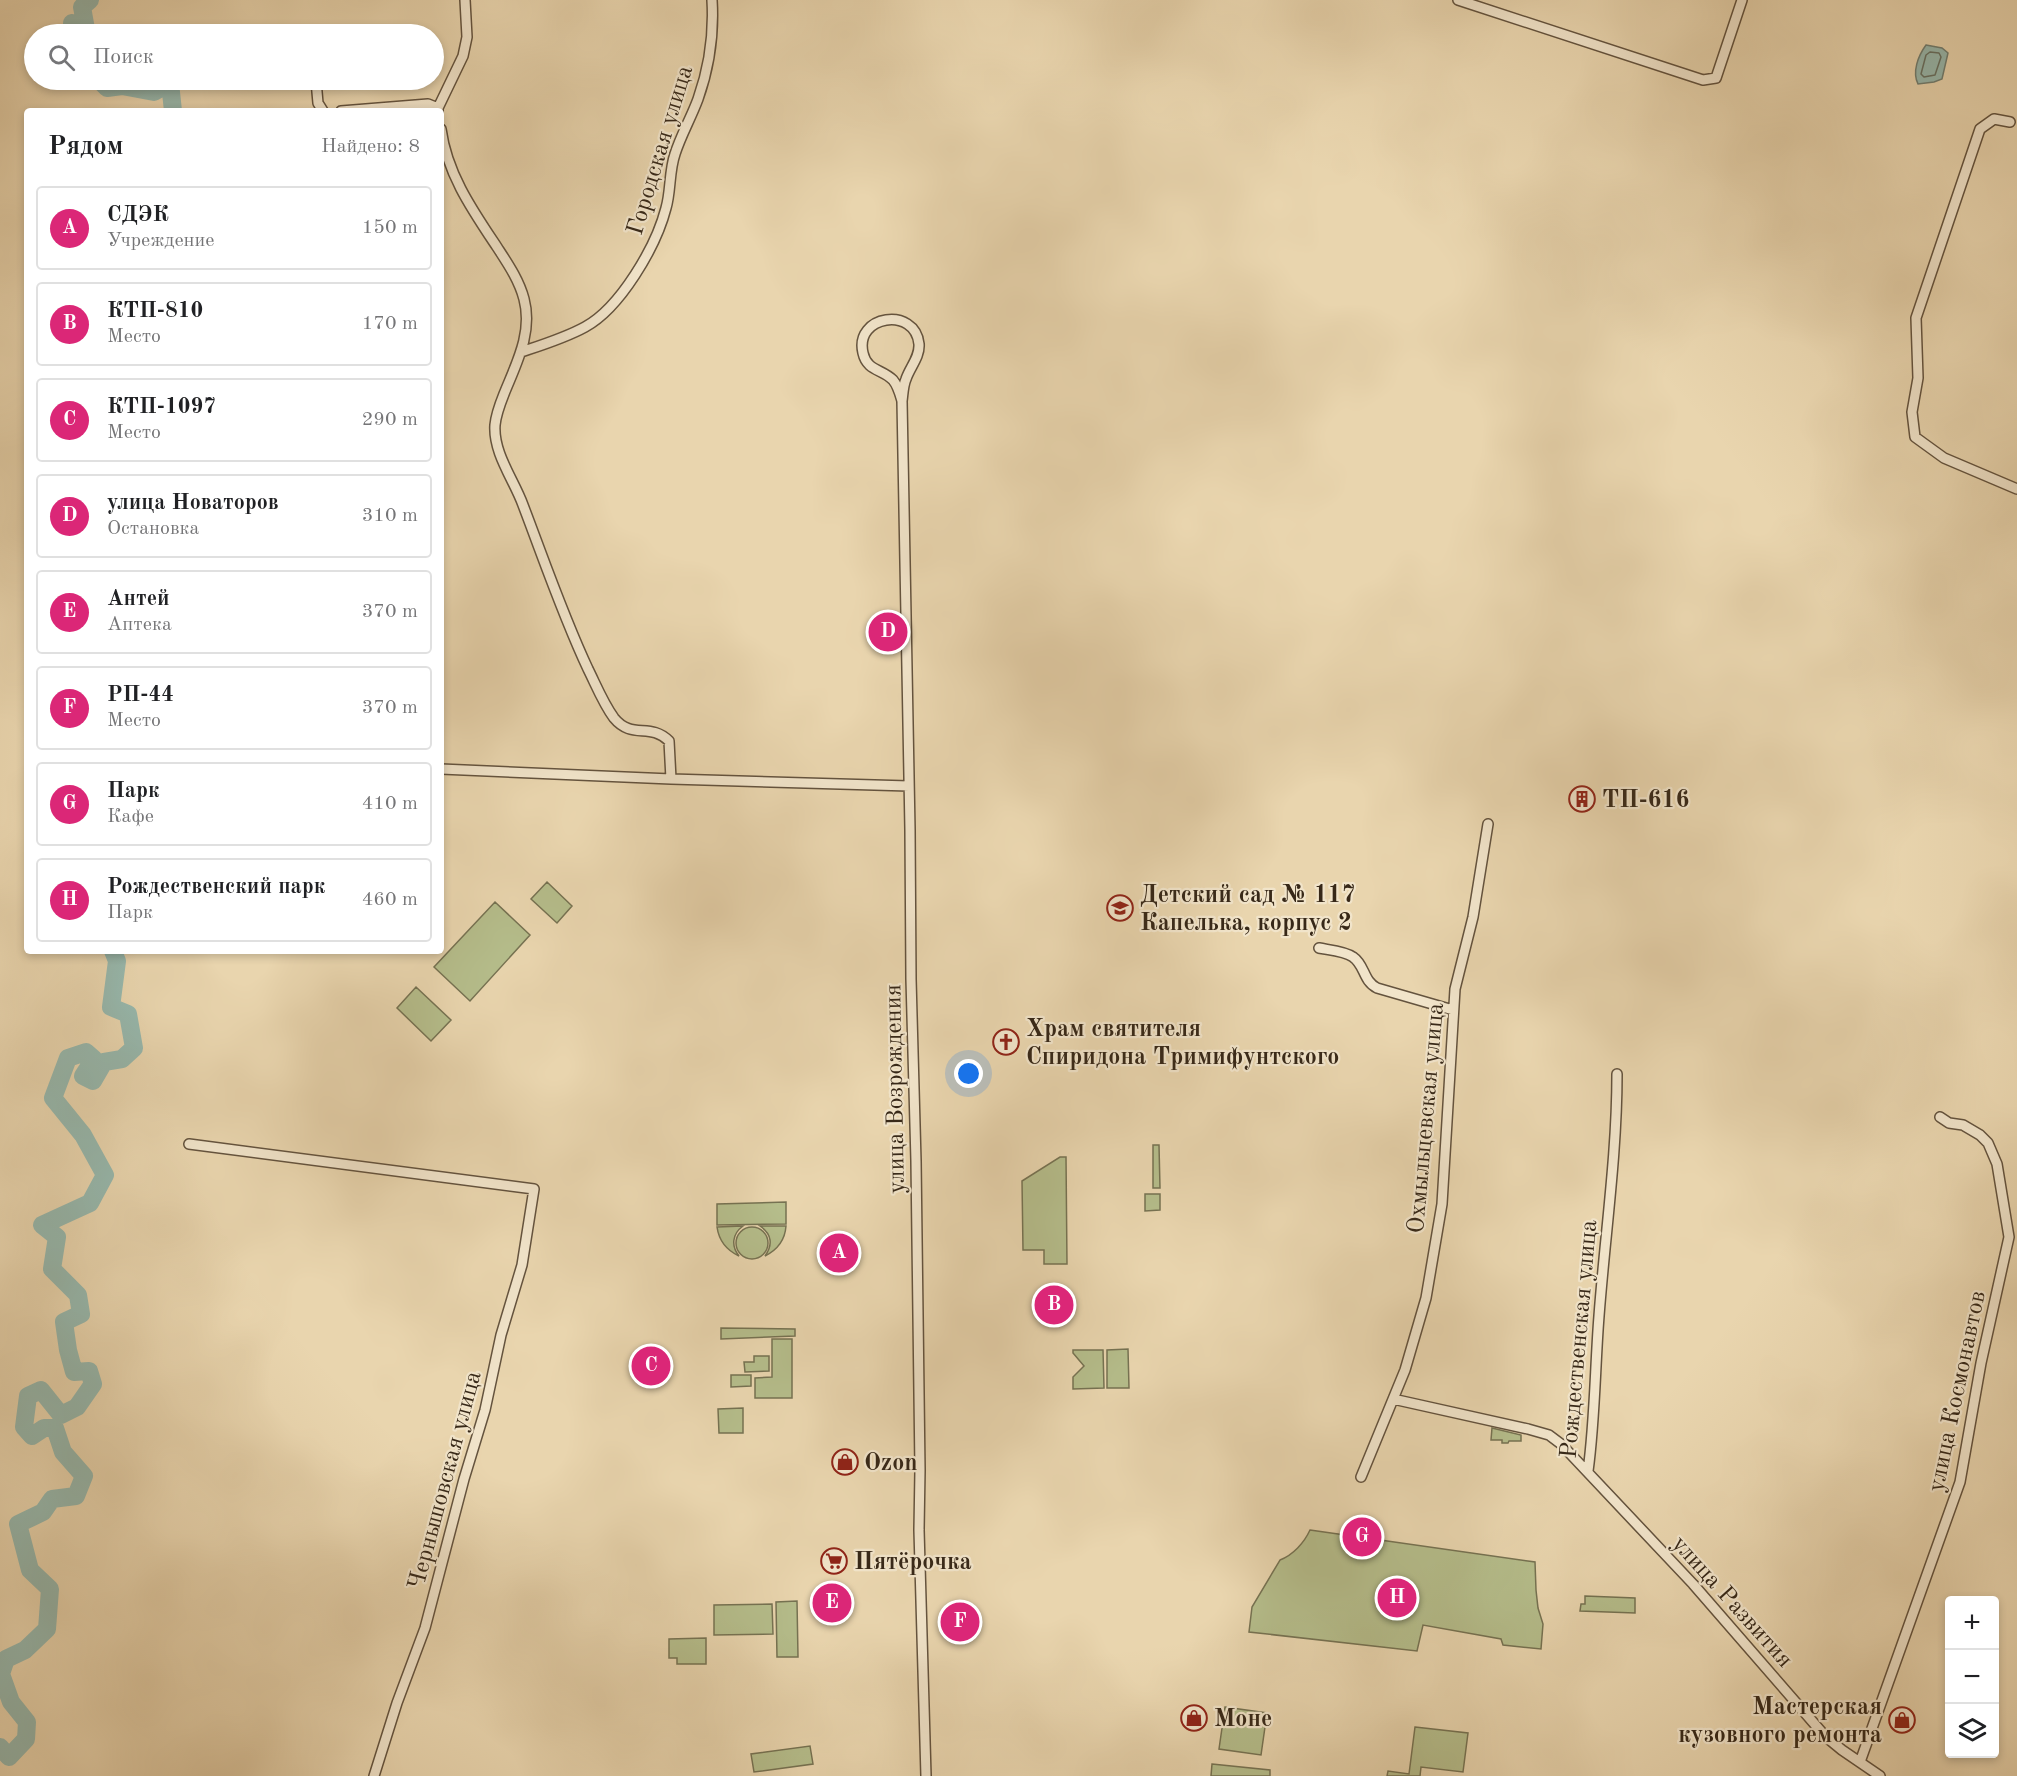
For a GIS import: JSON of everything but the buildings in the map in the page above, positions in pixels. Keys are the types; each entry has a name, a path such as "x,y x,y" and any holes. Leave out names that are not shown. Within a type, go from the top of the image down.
{"street":[{"path":"438,108 463,56 467,37 465,0"},
{"name":"Городская улица","path":"521,352 587,326 623,292 644,258 666,211 674,157 684,128 698,100 712,40 712,0"},
{"path":"1458,0 1703,80 1716,78 1742,0"},
{"path":"317,90 318,103 321,108"},
{"path":"374,108 428,104 436,108"},
{"path":"2010,122 1994,118 1980,129 1916,318 1918,378 1912,411 1915,437 1944,458 2017,489"},
{"path":"444,139 463,195 519,283 527,315 527,330 521,352 495,423 495,438 500,453 522,502 573,637 602,698 615,719 628,730 662,734 669,741 671,779"},
{"name":"улица Возрождения","path":"902,401 893,380 870,367 863,353 862,342 866,332 874,324 883,320 894,319 904,322 912,329 919,344 918,354 906,378 902,401 926,1776"},
{"path":"444,769 909,786"},
{"name":"Охмыльцевская улица","path":"1361,1477 1393,1399 1418,1329 1426,1298 1442,1204 1455,989 1473,917 1488,825"},
{"path":"1319,948 1350,954 1355,958 1371,985 1453,1010"},
{"name":"Рождественская улица","path":"1588,1471 1599,1316 1611,1203 1611,1178 1618,1107 1617,1074"},
{"name":"улица Космонавтов","path":"1860,1762 1960,1482 2009,1237 1997,1164 1988,1143 1980,1135 1963,1125 1949,1123 1940,1117"},
{"name":"Чернышовская улица","path":"189,1144 534,1189 522,1265 501,1335 485,1410 464,1479 425,1628 397,1703 374,1776"},
{"name":"Рождественская улица","path":"1393,1399 1549,1435 1561,1443 1588,1471"},
{"name":"улица Развития","path":"1588,1471 1693,1584 1825,1736 1880,1776"}],"green space":[{"path":"547,882 572,906 557,923 531,899"},
{"path":"495,902 530,935 470,1001 434,967"},
{"path":"416,987 451,1020 431,1041 397,1008"},
{"path":"1153,1145 1159,1145 1160,1188 1153,1188"},
{"path":"1060,1157 1066,1157 1067,1264 1044,1264 1044,1250 1023,1250 1022,1181"},
{"path":"1145,1194 1160,1194 1160,1210 1145,1211"},
{"path":"786,1202 786,1224 717,1225 717,1204"},
{"path":"743,1226 734,1240 739,1256 724,1244 719,1237 717,1227"},
{"path":"760,1226 786,1226 780,1244 765,1256 770,1240"},
{"path":"752,1227 763,1232 768,1243 763,1254 752,1259 741,1254 736,1243 741,1232"},
{"path":"721,1328 795,1329 795,1336 721,1339"},
{"path":"772,1339 792,1339 792,1398 755,1398 755,1378 772,1377"},
{"path":"1128,1349 1129,1388 1107,1388 1107,1350"},
{"path":"1073,1350 1103,1350 1104,1388 1073,1389 1073,1377 1084,1366"},
{"path":"754,1356 769,1356 769,1371 745,1372 744,1362 754,1362"},
{"path":"731,1375 751,1375 751,1386 731,1387"},
{"path":"743,1408 743,1433 719,1433 718,1409"},
{"path":"1492,1428 1521,1435 1521,1441 1502,1443 1502,1440 1491,1440"},
{"path":"1310,1530 1535,1562 1538,1608 1543,1624 1541,1649 1503,1645 1501,1639 1423,1625 1417,1651 1249,1632 1252,1607 1280,1560 1298,1548"},
{"path":"1585,1596 1635,1598 1635,1613 1580,1611 1581,1604 1585,1604"},
{"path":"797,1601 798,1657 777,1657 776,1602"},
{"path":"772,1604 773,1634 714,1635 714,1605"},
{"path":"706,1638 706,1664 677,1664 677,1658 669,1658 669,1639"},
{"path":"1225,1707 1267,1713 1261,1755 1219,1749"},
{"path":"1415,1727 1468,1733 1463,1772 1421,1767 1420,1776 1387,1776 1388,1771 1409,1774"},
{"path":"810,1746 813,1764 754,1772 751,1754"},
{"path":"1212,1764 1270,1770 1270,1776 1211,1776"}],"water":[{"path":"1926,45 1942,48 1948,53 1942,79 1918,84 1917,64"}],"waterway":[{"path":"85,24 82,7 90,0"},
{"path":"143,90 154,92 158,90"},
{"path":"171,90 173,108"},
{"path":"0,1747 9,1757 26,1739 27,1722 11,1702 1,1674 6,1659 25,1650 47,1629 50,1589 30,1570 18,1524 43,1512 52,1499 76,1496 84,1476 63,1452 55,1428 44,1428 32,1436 24,1427 28,1396 41,1390 61,1415 77,1407 93,1384 89,1371 74,1372 64,1322 81,1314 78,1295 52,1269 57,1237 42,1225 90,1203 105,1175 83,1135 53,1098 68,1058 86,1052 94,1059 83,1076 93,1081 104,1062 122,1059 134,1048 128,1014 111,1007 117,961 114,954"}],"place":[{"name":"улица Новаторов","path":"888,632"},
{"name":"ТП-616","path":"1582,799"},
{"name":"Детский сад № 117 Капелька, корпус 2","path":"1120,908"},
{"name":"Храм святителя Спиридона Тримифунтского","path":"1006,1042"},
{"name":"СДЭК","path":"839,1253"},
{"name":"КТП-810","path":"1054,1305"},
{"name":"КТП-1097","path":"651,1366"},
{"name":"Ozon","path":"845,1462"},
{"name":"Парк","path":"1362,1537"},
{"name":"Пятёрочка","path":"834,1561"},
{"name":"Рождественский парк","path":"1397,1598"},
{"name":"Антей","path":"832,1603"},
{"name":"РП-44","path":"960,1622"},
{"name":"Моне","path":"1194,1718"},
{"name":"Мастерская кузовного ремонта","path":"1902,1720"}]}
